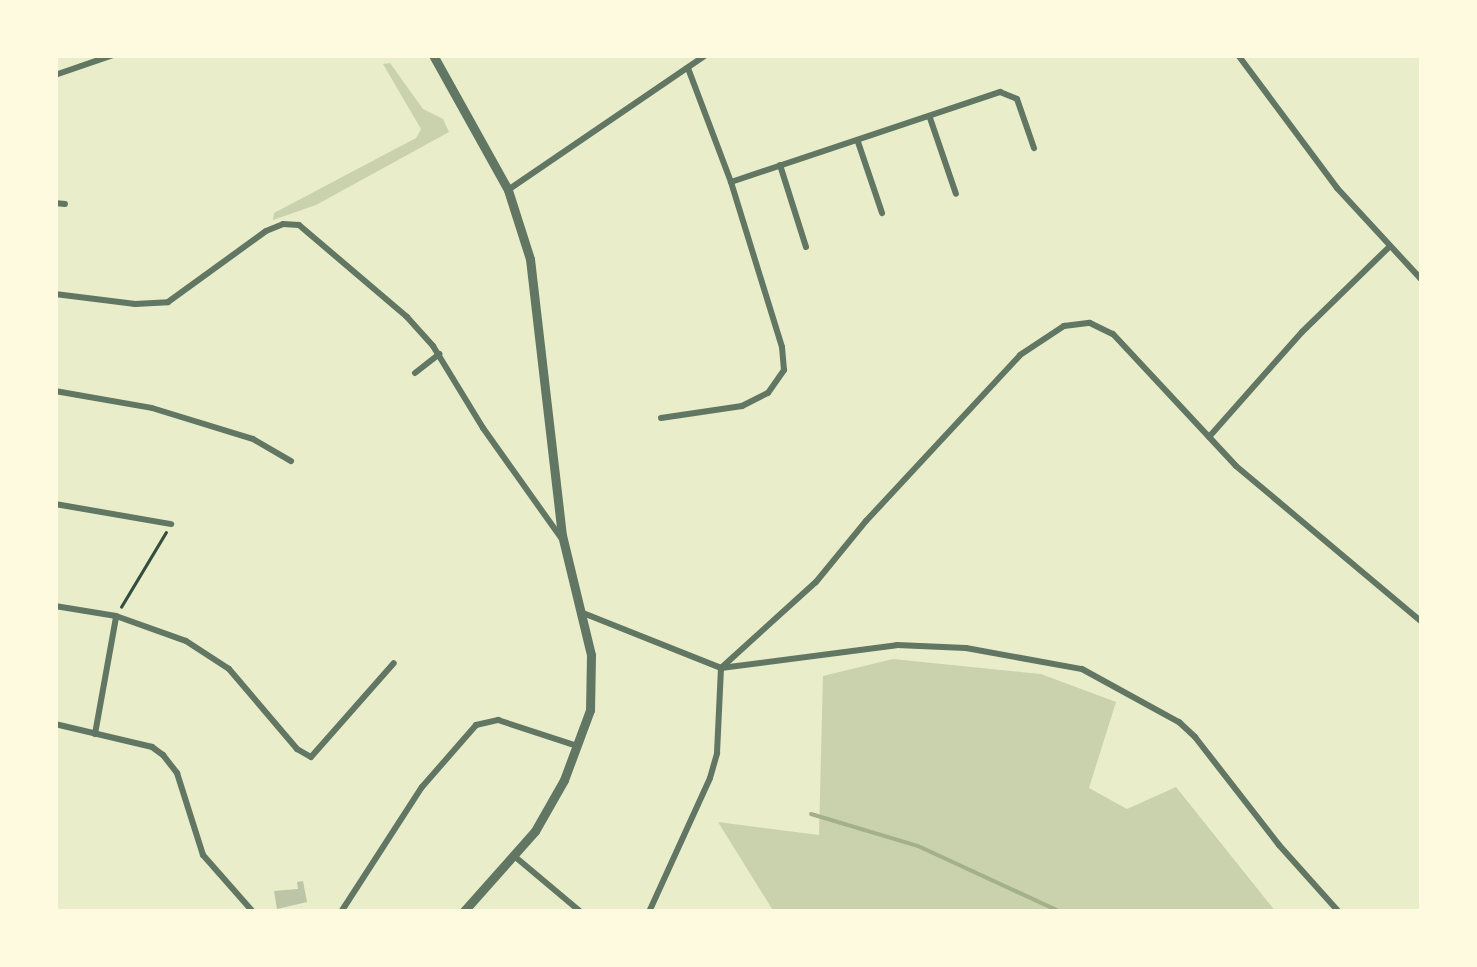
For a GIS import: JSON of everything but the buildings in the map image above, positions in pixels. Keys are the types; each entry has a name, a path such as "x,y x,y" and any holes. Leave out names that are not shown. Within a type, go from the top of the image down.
{"street":[{"path":"55,75 113,55"},
{"path":"433,55 508,190 530,259 563,540 582,612 592,680 590,710 564,780 535,831 462,912"},
{"path":"508,190 706,55"},
{"path":"1238,55 1336,188 1422,280"},
{"path":"661,418 742,406 768,393 784,370 782,347 731,182 688,68"},
{"path":"731,182 1006,92 1016,99 1034,148"},
{"path":"930,118 956,194"},
{"path":"858,142 882,213"},
{"path":"780,166 806,247"},
{"path":"55,203 65,204"},
{"path":"55,294 136,304 168,302 274,226 299,225 407,317 439,354 483,428 563,540"},
{"path":"1209,438 1302,332 1389,247"},
{"path":"650,912 710,778 717,753 721,668 816,582 866,520 1020,355 1048,334 1074,324 1103,328 1278,503 1422,622"},
{"path":"415,373 439,354"},
{"path":"55,391 152,408 253,439 292,462"},
{"path":"55,504 171,524"},
{"path":"55,606 116,616 186,641 219,661 251,692 298,749 312,756 394,663"},
{"path":"582,612 721,668 897,645 966,648 1082,669 1179,722 1195,737 1279,844 1339,912"},
{"path":"95,734 116,616"},
{"path":"341,912 422,788 476,725 498,720 577,746"},
{"path":"55,724 152,747 163,754 177,773 202,854 253,912"},
{"path":"513,855 581,912"}],"path":[{"path":"116,616 171,524"}],"green space":[{"path":"390,63 423,109 443,119 449,132 316,205 273,220 274,213 416,138 421,129 383,64"},
{"path":"893,659 1041,674 1116,702 1089,788 1127,809 1176,787 1276,912 774,912 718,822 819,835 823,676"}],"waterway":[{"path":"811,814 918,846 1061,912"}]}
